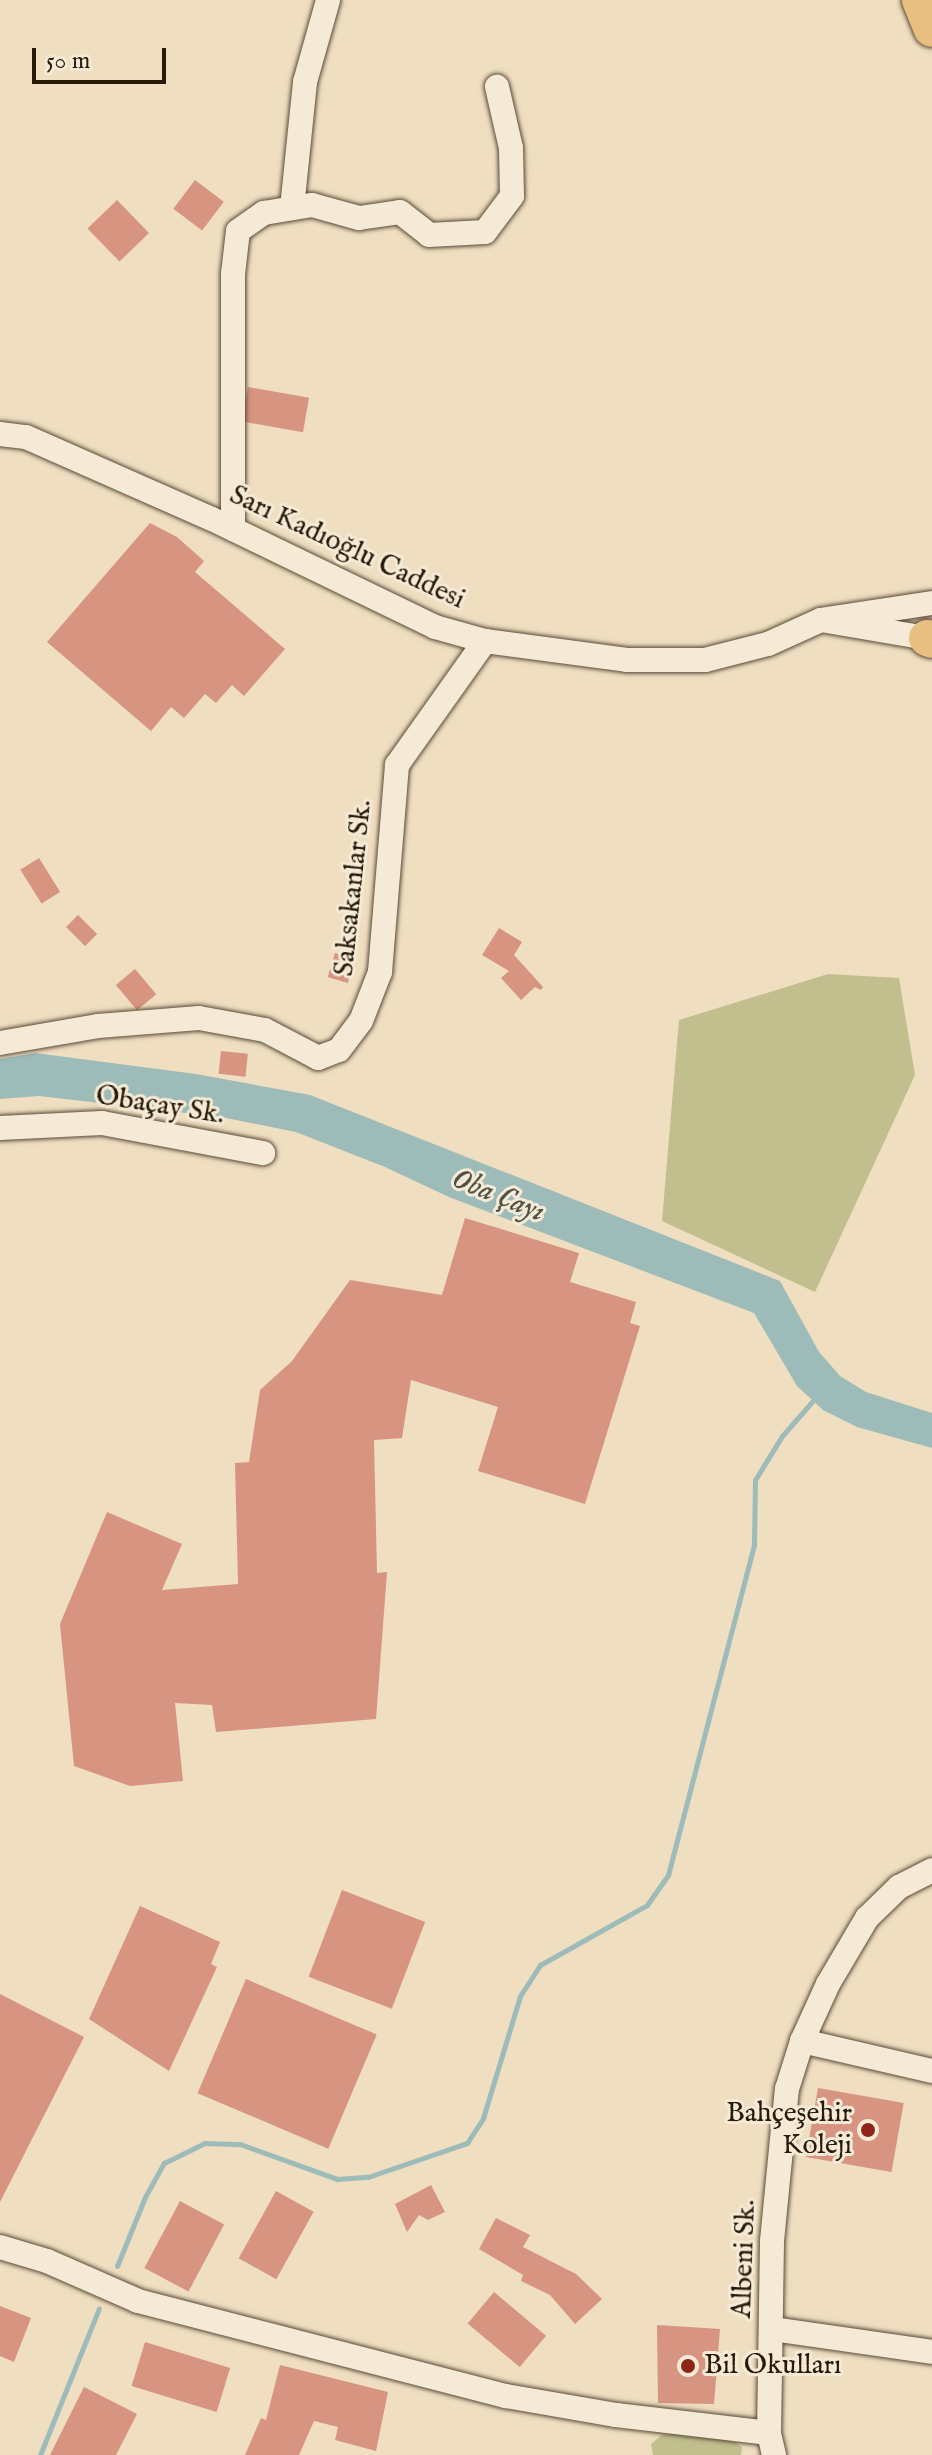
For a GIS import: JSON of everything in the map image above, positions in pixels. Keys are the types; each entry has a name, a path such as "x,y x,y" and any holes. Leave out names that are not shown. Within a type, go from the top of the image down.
{"highway":[{"path":"920,0 932,29"}],"street":[{"path":"292,208 305,82 328,0"},
{"path":"233,529 233,274 238,231 264,213 312,205 359,218 400,212 429,235 485,232 512,196 511,148 497,87"},
{"name":"Sarı Kadıoğlu Caddesi","path":"0,434 26,437 233,529 435,627 485,641 627,660 705,660 768,644 821,620 931,630"},
{"path":"821,620 931,630"},
{"name":"Saksakanlar Sk.","path":"0,1043 98,1026 199,1018 265,1030 318,1058 339,1050 361,1021 380,972 397,765 485,641"},
{"name":"Obaçay Sk.","path":"0,1128 102,1123 263,1153"},
{"name":"Albeni Sk.","path":"768,2448 773,2329 772,2241 787,2089 802,2041 828,1984 867,1918 899,1887 932,1870"},
{"path":"802,2041 932,2071"},
{"path":"0,2247 47,2261 138,2301 506,2396 616,2415 768,2448"},
{"path":"773,2329 932,2352"}],"shaded area":[{"path":"828,974 899,978 915,1075 815,1292 662,1221 679,1020"},
{"path":"662,2435 727,2436 742,2447 741,2455 653,2455 651,2444"}],"water":[{"name":"Oba Çayı","path":"35,1053 196,1074 310,1095 780,1281 819,1352 840,1376 866,1392 932,1413 932,1448 857,1427 823,1410 797,1386 754,1313 449,1197 385,1167 296,1132 221,1117 39,1096 0,1099 0,1059"}],"building":[{"path":"195,180 224,202 202,230 173,209"},
{"path":"117,200 149,233 119,262 88,228"},
{"path":"248,387 309,398 303,432 242,421"},
{"path":"150,523 177,537 204,561 195,572 285,649 244,696 232,685 216,703 205,694 184,718 171,707 151,731 47,642"},
{"path":"39,858 60,892 42,904 20,870"},
{"path":"78,915 97,934 85,946 66,927"},
{"path":"499,928 522,942 514,955 543,987 541,990 535,987 521,1000 501,978 509,971 482,955"},
{"path":"335,953 355,959 348,983 328,977"},
{"path":"135,969 156,994 137,1010 116,985"},
{"path":"221,1051 248,1054 245,1077 219,1074"},
{"path":"465,1218 579,1253 570,1282 636,1302 630,1323 640,1326 585,1504 478,1471 498,1407 411,1380 402,1438 374,1440 377,1573 387,1572 376,1719 216,1732 212,1705 175,1703 183,1781 130,1786 74,1766 60,1624 107,1512 182,1544 162,1590 238,1584 235,1463 249,1462 260,1390 292,1361 350,1280 442,1295"},
{"path":"342,1890 425,1922 392,2009 309,1977"},
{"path":"140,1906 220,1942 211,1964 217,1967 169,2071 89,2019"},
{"path":"246,1979 377,2034 328,2149 198,2093"},
{"path":"0,1994 84,2037 0,2202"},
{"name":"Bahçeşehir Koleji","path":"818,2088 904,2103 892,2172 806,2157"},
{"path":"431,2185 445,2212 428,2220 419,2215 407,2232 395,2204"},
{"path":"276,2191 314,2212 276,2279 239,2258"},
{"path":"180,2201 224,2224 188,2292 144,2268"},
{"path":"496,2218 530,2235 523,2247 576,2274 602,2299 575,2324 550,2295 521,2281 523,2275 479,2249"},
{"path":"494,2292 546,2336 520,2367 468,2323"},
{"path":"0,2306 31,2318 14,2362 0,2356"},
{"name":"Bil Okulları","path":"657,2325 720,2329 714,2404 658,2403"},
{"path":"145,2342 230,2368 217,2412 132,2386"},
{"path":"280,2365 388,2392 376,2451 335,2440 338,2427 314,2421 299,2455 245,2455 261,2418 266,2420"},
{"path":"84,2387 137,2414 116,2455 50,2455"}],"waterway":[{"path":"117,2266 145,2197 164,2163 205,2143 240,2144 337,2179 368,2177 467,2143 483,2118 520,1996 540,1965 647,1905 668,1875 754,1544 755,1480 782,1436 816,1397"},
{"path":"40,2455 99,2308"}],"place":[{"name":"Bahçeşehir Koleji","path":"868,2130"},
{"name":"Bil Okulları","path":"688,2366"}]}
